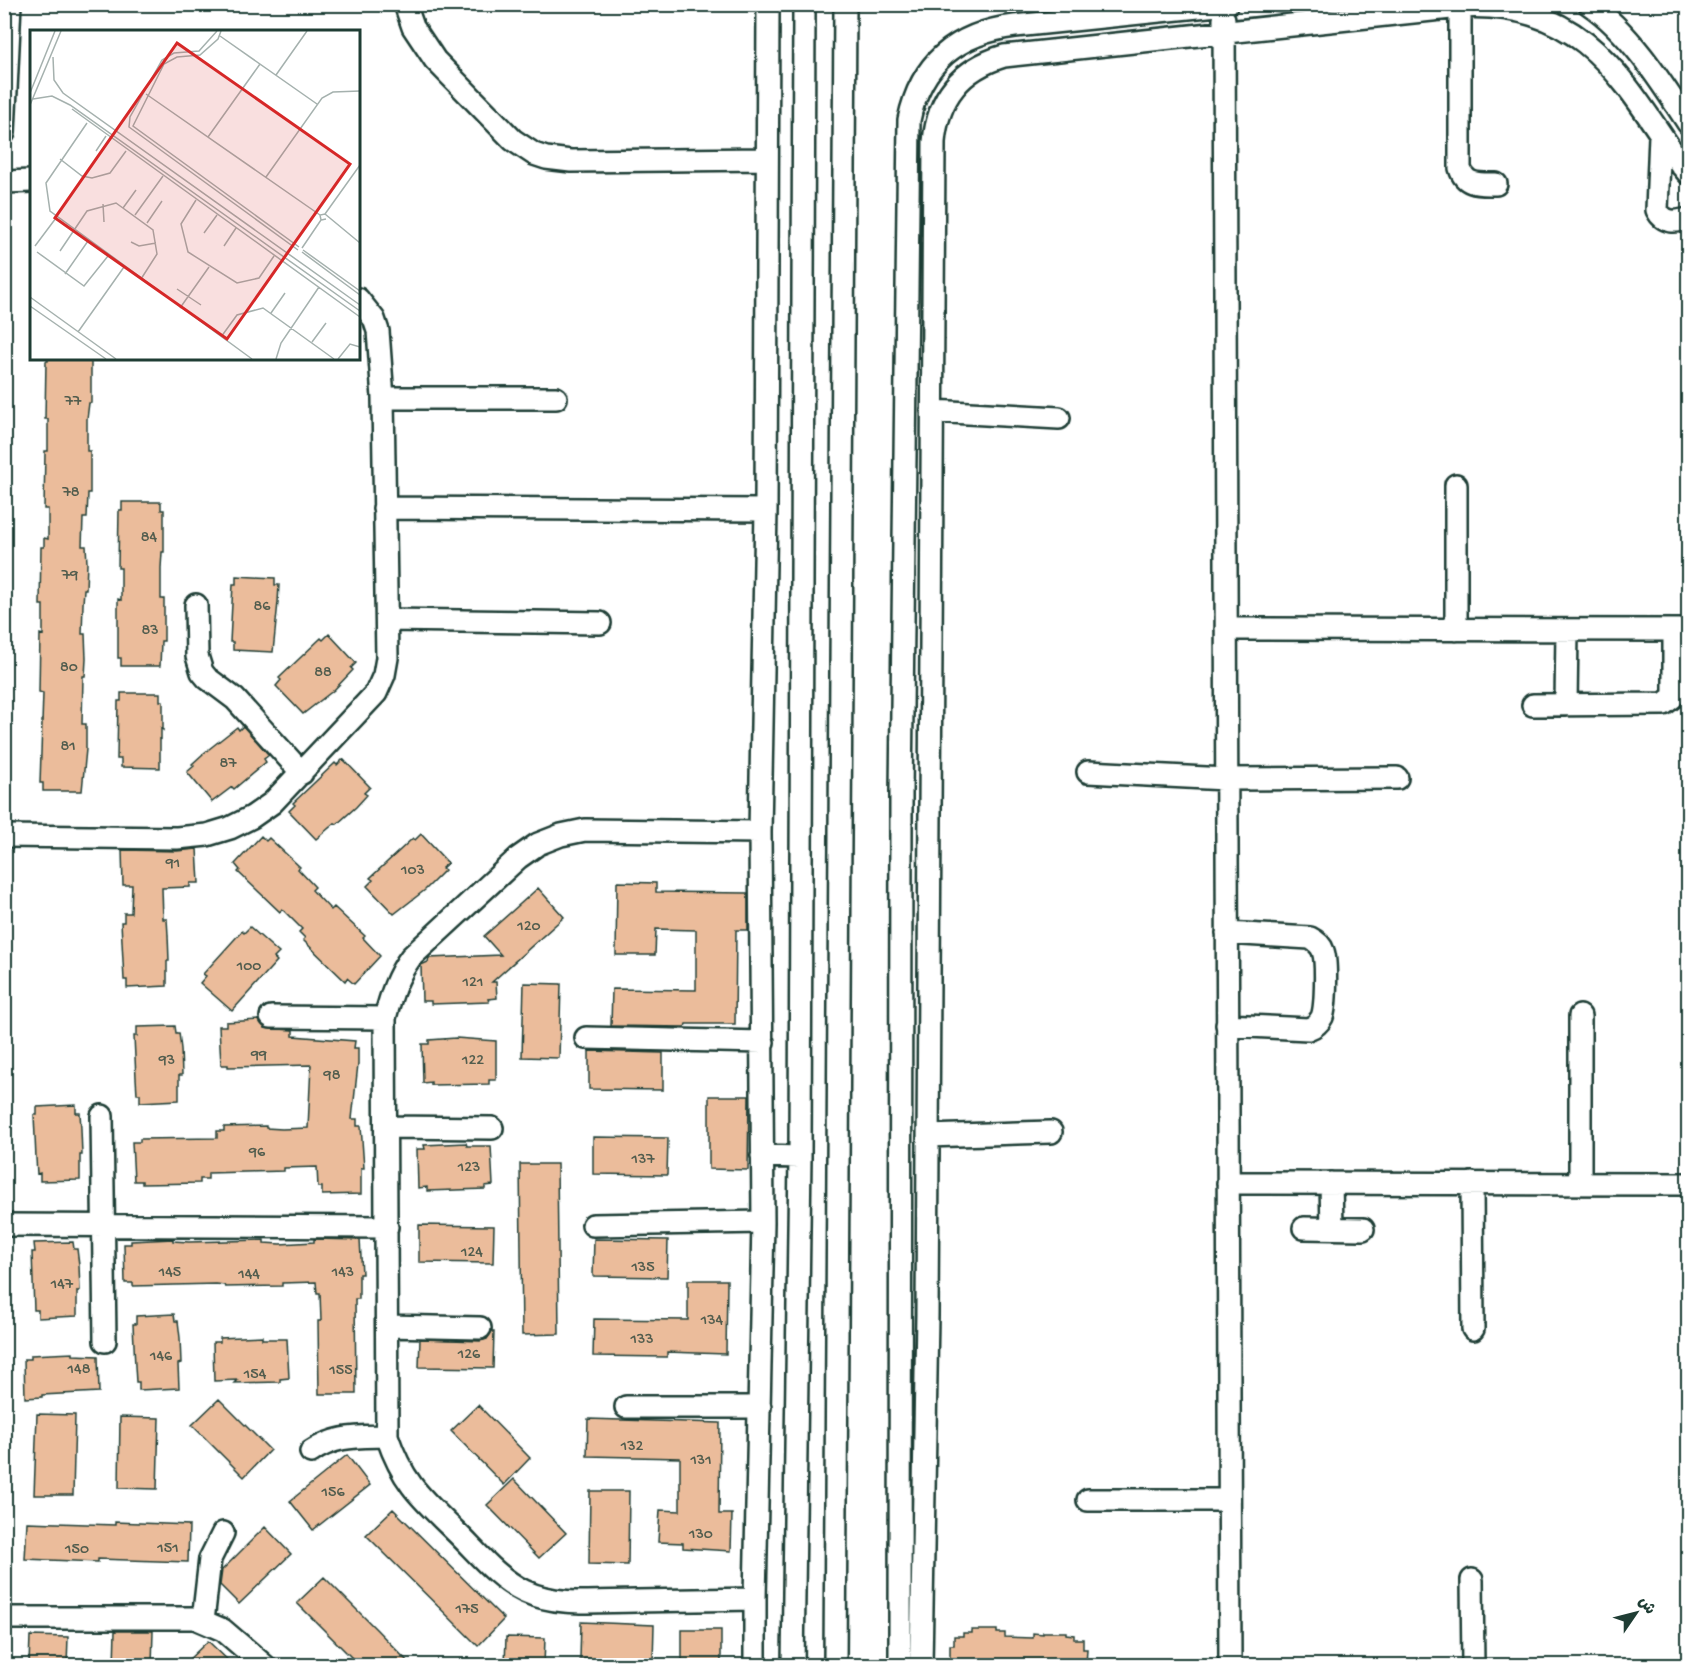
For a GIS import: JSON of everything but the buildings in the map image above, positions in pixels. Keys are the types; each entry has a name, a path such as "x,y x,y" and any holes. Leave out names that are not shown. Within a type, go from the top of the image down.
{"street":[{"path":"405,4 413,27 435,60 513,140 534,154 571,161 766,159"},
{"path":"755,1665 763,1222 760,832 765,510 768,4"},
{"path":"793,1665 800,1158 804,4"},
{"path":"834,1665 845,4"},
{"path":"1589,4 1616,25 1689,123"},
{"path":"4,5 10,5 4,133"},
{"path":"900,1665 901,793 908,134 912,106 926,75 940,58 951,48 976,34 1005,27 1225,5 1230,1665"},
{"path":"921,1665 928,1136 934,142 937,120 945,100 953,87 976,67 990,60 1012,55 1483,5 1516,9 1555,24 1590,46 1612,67 1643,106 1660,135 1689,173"},
{"path":"1460,7 1460,168 1464,177 1472,183 1496,184"},
{"path":"1660,135 1657,210 1664,220 1670,222 1689,219"},
{"path":"4,182 30,180"},
{"path":"907,228 933,228"},
{"path":"4,836 177,838 207,835 230,828 252,817 272,803 376,693 384,675 387,658 383,398 378,330 370,313 360,301"},
{"path":"383,398 556,398"},
{"path":"932,411 1059,418"},
{"path":"1456,485 1456,630"},
{"path":"384,508 765,510"},
{"path":"196,605 197,656 202,672 235,699 302,773"},
{"path":"387,620 600,623"},
{"path":"1226,629 1681,630 1674,691 1669,701 1658,705 1533,705"},
{"path":"1566,705 1567,630"},
{"path":"1088,772 1226,779 1397,778"},
{"path":"901,793 930,794"},
{"path":"755,1599 578,1601 539,1597 501,1576 421,1498 406,1480 395,1460 387,1436 385,1018 400,972 411,957 518,858 538,844 561,835 585,830 760,832"},
{"path":"1227,933 1310,938 1320,946 1325,957 1324,1010 1321,1020 1313,1027 1308,1029 1227,1025"},
{"path":"1580,1016 1580,1183"},
{"path":"271,1017 385,1018"},
{"path":"586,1038 763,1042"},
{"path":"102,1116 105,1341"},
{"path":"387,1127 492,1128"},
{"path":"928,1136 1051,1132"},
{"path":"762,1156 800,1158"},
{"path":"1228,1183 1689,1184"},
{"path":"1331,1183 1332,1228"},
{"path":"1472,1183 1473,1329"},
{"path":"593,1225 763,1222"},
{"path":"4,1225 387,1227"},
{"path":"1304,1228 1363,1229"},
{"path":"387,1326 480,1328"},
{"path":"626,1407 760,1407"},
{"path":"311,1452 323,1444 342,1438 387,1436"},
{"path":"1088,1500 1229,1500"},
{"path":"203,1621 210,1559 223,1533"},
{"path":"1472,1580 1473,1665"},
{"path":"4,1618 183,1617 203,1621 223,1630 265,1665"}]}
